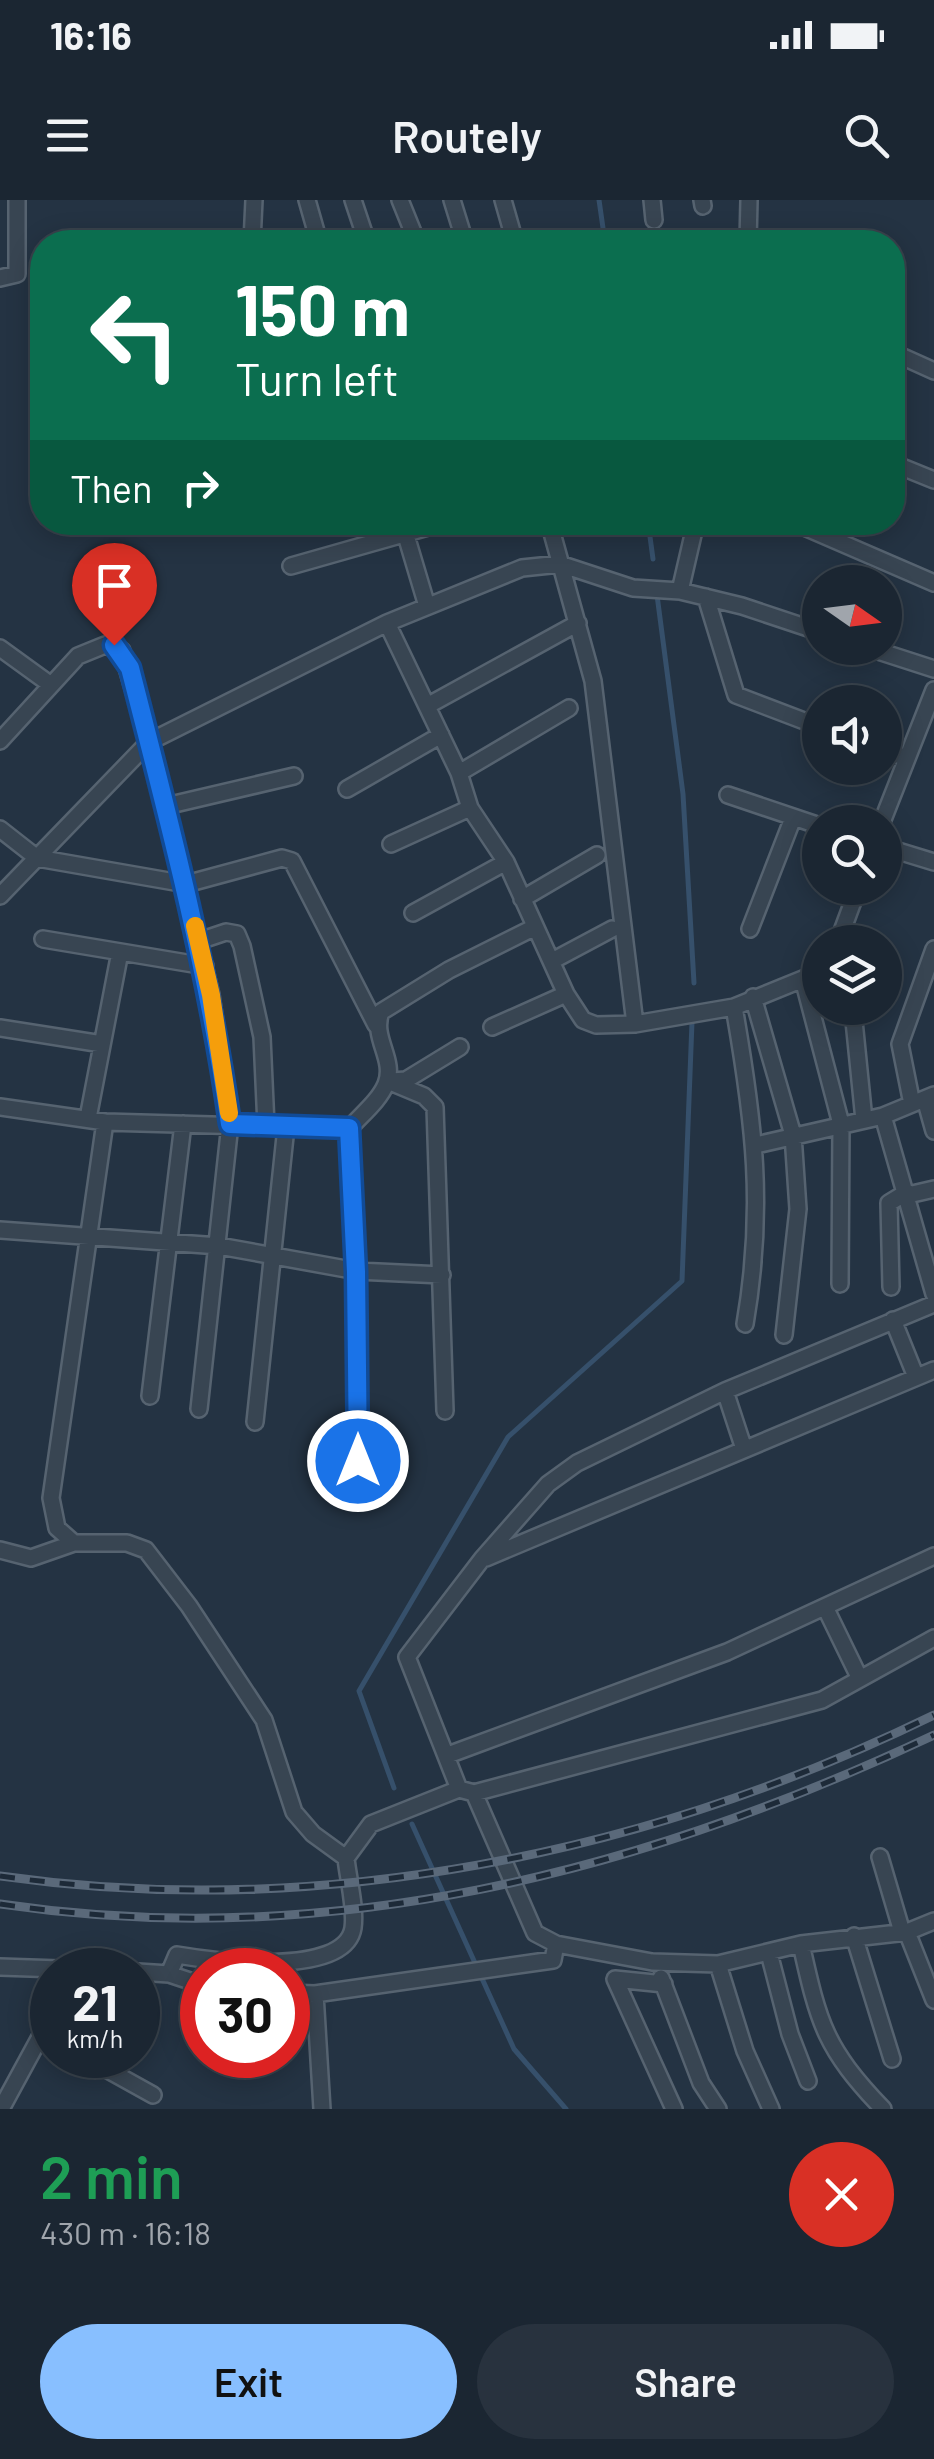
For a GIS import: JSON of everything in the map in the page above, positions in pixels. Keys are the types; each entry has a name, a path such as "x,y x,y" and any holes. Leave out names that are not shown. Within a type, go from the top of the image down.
{"street":[{"path":"0,278 17,274 18,200"},
{"path":"253,230 254,200"},
{"path":"307,200 316,230"},
{"path":"353,200 363,230"},
{"path":"400,200 412,230"},
{"path":"452,200 462,230"},
{"path":"503,200 512,230"},
{"path":"652,200 654,220"},
{"path":"748,230 749,200"},
{"path":"905,358 934,370"},
{"path":"905,468 934,480"},
{"path":"290,566 385,535"},
{"path":"405,535 427,606"},
{"path":"553,535 593,680 635,1024"},
{"path":"680,591 693,535"},
{"path":"824,535 934,583"},
{"path":"0,896 149,742 387,623 522,568 560,564 633,588 680,591 802,626"},
{"path":"706,597 736,696 802,721"},
{"path":"387,623 460,772 470,808 506,862 566,994 583,1020 596,1025 635,1024 734,1007 802,980"},
{"path":"427,706 578,623"},
{"path":"0,741 78,656 114,645 130,668 205,966 230,1124 199,1410"},
{"path":"0,648 50,685"},
{"path":"902,658 934,668"},
{"path":"888,805 934,690"},
{"path":"460,772 569,708"},
{"path":"347,789 442,735"},
{"path":"902,756 906,758"},
{"path":"166,806 294,776"},
{"path":"728,794 802,821"},
{"path":"391,844 470,808"},
{"path":"750,928 793,818"},
{"path":"0,829 37,858 186,884 282,858 292,860 376,1024 388,1065 388,1081 349,1128 356,1272 358,1461"},
{"path":"902,852 934,862"},
{"path":"522,899 597,855"},
{"path":"413,912 506,862"},
{"path":"376,1024 381,1012 399,998 535,928"},
{"path":"552,960 612,929"},
{"path":"199,941 226,932 237,934 242,946 262,1036 266,1126"},
{"path":"42,940 205,966"},
{"path":"934,949 900,1044 934,1130"},
{"path":"88,1118 120,952"},
{"path":"492,1027 566,994"},
{"path":"753,997 793,1135 798,1209 784,1335"},
{"path":"734,1007 756,1145 754,1271 744,1324"},
{"path":"815,1025 841,1124 840,1284"},
{"path":"854,1025 864,1120"},
{"path":"0,1028 102,1044"},
{"path":"388,1081 406,1080 460,1048"},
{"path":"388,1081 424,1096 435,1106 445,1411"},
{"path":"756,1145 883,1116 923,1099"},
{"path":"0,1107 105,1122 349,1128"},
{"path":"883,1116 934,1294"},
{"path":"74,1543 57,1528 51,1498 86,1233 105,1122"},
{"path":"150,1396 183,1124"},
{"path":"255,1422 286,1127"},
{"path":"891,1287 889,1203 934,1188"},
{"path":"0,1230 167,1240 356,1272 442,1274"},
{"path":"554,1952 536,1932 448,1755 406,1656 482,1559 548,1484 576,1463 725,1392 934,1304"},
{"path":"893,1320 916,1377"},
{"path":"482,1559 934,1370"},
{"path":"725,1392 744,1449"},
{"path":"0,1550 31,1558 74,1543 127,1542 146,1550 189,1606 264,1720 294,1812 312,1834 346,1858"},
{"path":"448,1755 726,1652 934,1556"},
{"path":"825,1607 860,1679"},
{"path":"169,1974 177,1955 245,1964 333,1954 347,1943 353,1928 346,1858 371,1824 467,1791 822,1700 934,1638"},
{"path":"880,1857 905,1932 934,2000"},
{"path":"310,1994 554,1952 718,1964 802,1944 905,1932 934,1921"},
{"path":"854,1936 892,2059"},
{"path":"802,1944 825,2035 842,2066 883,2109"},
{"path":"770,1953 790,2034 808,2081"},
{"path":"652,1962 701,2083 718,2109"},
{"path":"718,1964 745,2051 771,2109"},
{"path":"0,1967 30,1968"},
{"path":"160,1973 180,1977"},
{"path":"664,1984 615,1980 674,2109"},
{"path":"315,1994 322,2109"},
{"path":"7,2107 30,2066"},
{"path":"122,2078 153,2095"}],"waterway":[{"path":"599,200 603,230"},
{"path":"650,535 653,559"},
{"path":"657,595 683,794 694,983"},
{"path":"394,1788 359,1691 508,1437 682,1281 692,1022"},
{"path":"412,1824 514,2049 566,2109"}],"railway":[{"path":"0,1876 120,1888 240,1890 360,1882 479,1865 596,1839 712,1806 825,1764 934,1715"},
{"path":"0,1904 122,1916 242,1917 361,1908 479,1890 595,1862 710,1827 823,1784 934,1735"}],"slow traffic":[{"path":"195,926 211,995 229,1113"}],"route":[{"path":"114,645 122,651 130,668 186,884 211,995 230,1124 349,1128 356,1272 358,1461"}]}
